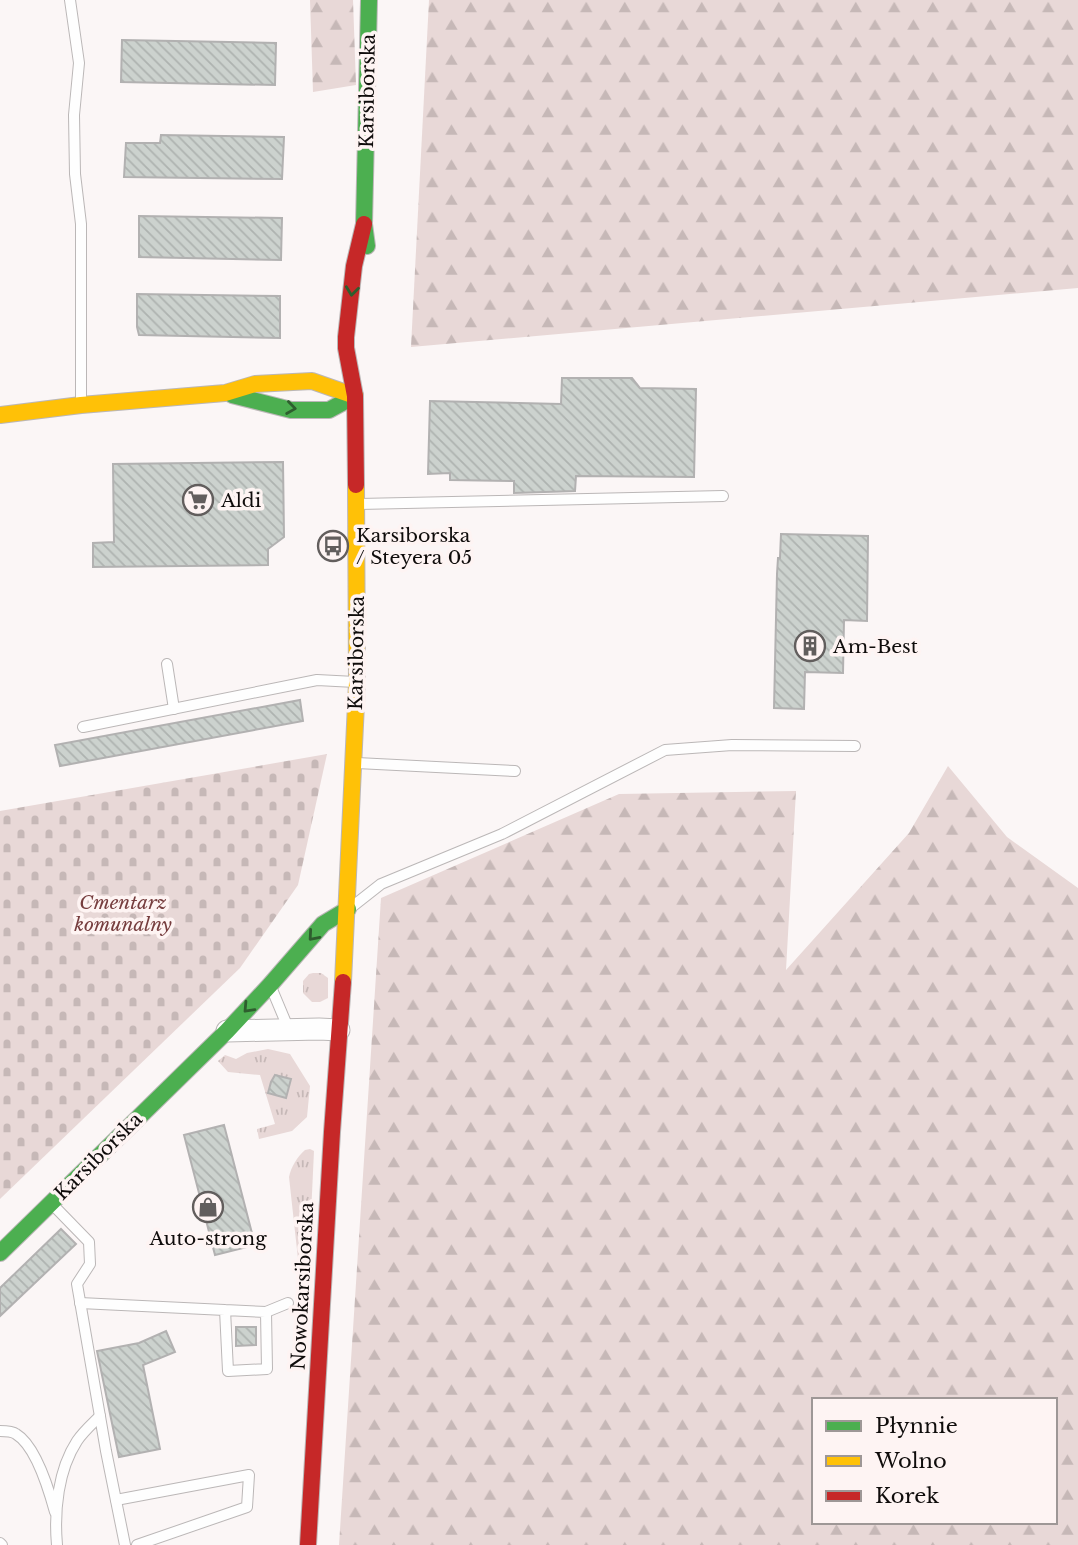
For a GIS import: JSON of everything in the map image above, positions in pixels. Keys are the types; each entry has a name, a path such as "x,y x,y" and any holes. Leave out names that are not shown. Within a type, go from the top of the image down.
{"main road":[{"name":"Karsiborska","path":"369,0 364,224 370,267"},
{"name":"Karsiborska","path":"339,1030 348,909 357,682 355,396 346,337 354,266 364,224"},
{"name":"Karsiborska","path":"355,396 365,360"},
{"path":"0,415 225,393 254,384 312,381 355,396"},
{"path":"225,393 291,410 329,410 355,396"},
{"name":"Karsiborska","path":"0,1253 227,1031 323,924 348,909"},
{"name":"Nowokarsiborska","path":"308,1545 339,1030"}],"street":[{"path":"227,1031 339,1030"}],"lane":[{"path":"70,0 79,63 74,115 75,174 81,224 81,405"},
{"path":"356,504 723,496"},
{"path":"167,664 174,709"},
{"path":"83,727 317,680 357,682"},
{"path":"348,909 381,884 502,834 664,750 732,745 855,746"},
{"path":"354,762 515,771"},
{"path":"270,985 289,1030"},
{"path":"51,1203 89,1242 90,1264 77,1284 125,1545"},
{"path":"80,1303 266,1312 288,1303"},
{"path":"225,1310 228,1371 267,1369 266,1312"},
{"path":"57,1545 59,1486 67,1462 77,1441 100,1416"},
{"path":"0,1431 14,1432 28,1445 45,1479 57,1518"},
{"path":"116,1500 249,1475 247,1507 137,1545"}],"green space":[{"path":"310,0 353,0 356,85 313,92"},
{"path":"429,0 1078,0 1078,288 411,347"},
{"name":"Cmentarz komunalny","path":"327,754 298,885 240,968 0,1199 0,811"},
{"path":"948,766 1007,837 1078,888 1078,1545 339,1545 381,898 619,794 796,791 786,970 909,833"},
{"path":"313,973 321,973 328,978 328,998 320,1002 312,1002 303,993 303,981"},
{"path":"268,1049 290,1054 310,1086 307,1117 292,1131 259,1139 257,1129 275,1124 260,1075 228,1072 218,1061 225,1055 236,1059 247,1053"},
{"path":"305,1150 314,1151 308,1278 299,1268 289,1177 297,1159"}],"building":[{"path":"122,40 276,43 275,85 121,82"},
{"path":"161,135 284,137 282,179 124,177 126,143 160,143"},
{"path":"139,216 282,218 281,260 139,257"},
{"path":"137,294 280,296 280,338 139,335"},
{"path":"562,378 632,378 640,388 696,389 694,477 576,476 575,491 514,493 514,481 450,480 450,473 428,474 430,401 561,404"},
{"name":"Aldi","path":"283,462 284,537 268,549 268,565 93,567 93,543 114,542 113,464"},
{"path":"781,534 868,536 867,621 844,620 843,673 805,672 804,709 774,708 777,574"},
{"path":"300,700 303,721 60,766 55,745"},
{"path":"275,1075 291,1079 286,1098 268,1093"},
{"path":"224,1125 255,1245 215,1255 184,1135"},
{"path":"61,1229 76,1244 0,1316 0,1288"},
{"path":"236,1327 256,1327 256,1345 236,1346"},
{"path":"166,1331 175,1352 143,1365 160,1449 119,1457 97,1351 139,1343"}],"traffic: fast":[{"path":"367,246 364,224 369,0"},
{"path":"232,395 291,410 329,410 355,396"},
{"path":"0,1253 227,1031 323,924 348,909"}],"traffic: slow":[{"path":"0,415 225,393 255,384 312,381 355,396"},
{"path":"343,982 357,682 356,485"}],"traffic: jam":[{"path":"356,485 355,396 346,337 354,266 364,224"},
{"path":"308,1545 343,982"}],"place":[{"name":"Aldi","path":"198,500"},
{"name":"Karsiborska / Steyera 05","path":"333,546"},
{"name":"Am-Best","path":"810,646"},
{"name":"Auto-strong","path":"208,1207"}]}
